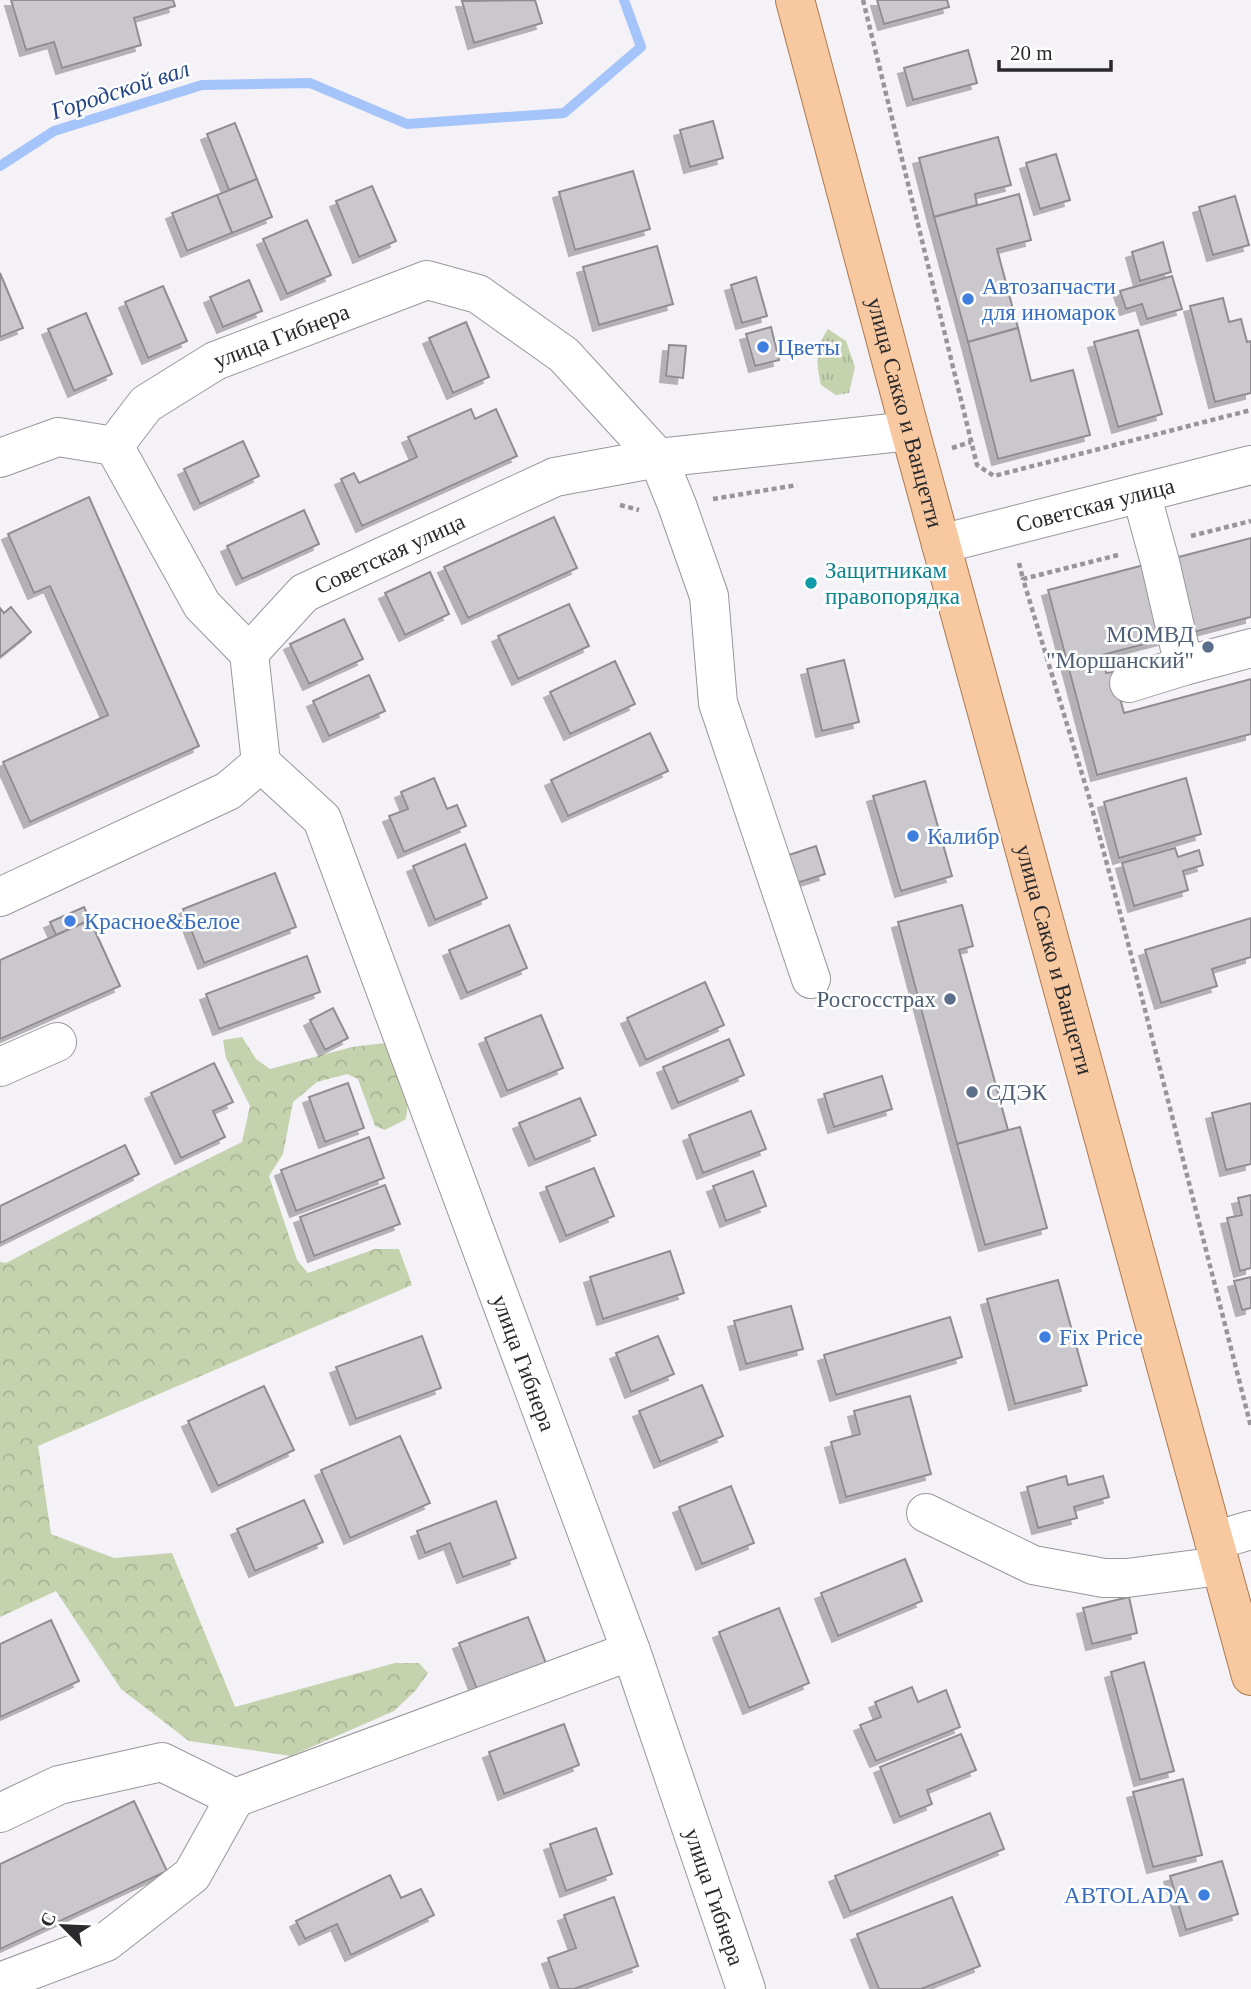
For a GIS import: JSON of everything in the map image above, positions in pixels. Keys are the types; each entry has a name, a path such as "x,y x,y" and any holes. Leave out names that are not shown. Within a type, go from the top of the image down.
{"main road":[{"name":"улица Сакко и Ванцетти","path":"795,0 1251,1676"}],"street":[{"name":"улица Гибнера","path":"114,446 146,404 215,361 427,280 478,294 564,355 658,458"},
{"path":"0,458 58,437 114,446 202,605 249,653 261,764 228,791 0,897"},
{"name":"Советская улица","path":"249,653 304,593 555,477 658,458 914,444"},
{"path":"658,458 709,596 718,703 811,979"},
{"name":"Советская улица","path":"941,544 1251,466"},
{"path":"1141,493 1184,666"},
{"path":"1129,683 1251,648"},
{"name":"улица Гибнера","path":"261,764 322,819 631,1651 746,1989"},
{"path":"0,1067 57,1042"},
{"path":"926,1513 1032,1565 1104,1578 1127,1578 1217,1554 1251,1530"},
{"path":"0,1982 106,1942 192,1875 235,1798 631,1651"},
{"path":"0,1813 59,1785 162,1762 235,1798"}],"path":[{"path":"863,0 977,465 994,476 1251,410"},
{"path":"914,444 971,442"},
{"path":"618,505 642,511 808,483"},
{"path":"1184,538 1251,521"},
{"path":"1130,552 1023,579 1123,922 1251,1427"}],"green space":[{"path":"828,329 846,341 855,367 849,393 836,395 821,385 818,356"},
{"path":"242,1037 256,1059 270,1069 352,1047 385,1043 409,1093 406,1119 385,1130 375,1126 358,1079 347,1074 317,1082 293,1102 283,1154 269,1176 297,1260 308,1273 375,1249 399,1249 412,1285 38,1446 51,1534 114,1558 172,1553 235,1707 395,1663 419,1663 428,1673 416,1690 394,1711 291,1756 189,1741 121,1689 56,1591 0,1617 0,1262 6,1263 242,1142 250,1106 226,1058 223,1040"}],"building":[{"path":"11,0 173,0 175,6 134,18 141,45 62,68 54,42 26,50"},
{"path":"535,0 542,23 474,43 462,1"},
{"path":"877,0 947,0 949,7 884,24"},
{"path":"968,50 977,83 913,100 904,68"},
{"path":"713,121 723,158 690,167 680,130"},
{"path":"235,123 257,179 229,190 207,134"},
{"path":"998,137 1011,185 975,194 977,205 934,217 919,158"},
{"path":"1056,154 1070,200 1040,209 1026,163"},
{"path":"633,171 650,229 575,250 559,192"},
{"path":"257,179 272,217 232,233 217,195"},
{"path":"372,186 396,241 359,257 336,201"},
{"path":"1019,194 1031,240 997,249 1018,328 968,342 934,217"},
{"path":"217,195 232,233 187,251 172,213"},
{"path":"1235,196 1249,245 1213,255 1199,207"},
{"path":"307,220 331,275 287,294 263,239"},
{"path":"1163,242 1171,272 1140,281 1132,252"},
{"path":"657,246 673,304 599,325 583,267"},
{"path":"0,273 23,328 0,337"},
{"path":"1172,276 1182,309 1147,319 1142,304 1126,309 1120,291"},
{"path":"756,277 767,316 742,323 731,285"},
{"path":"249,280 262,311 223,327 210,297"},
{"path":"163,286 187,341 148,358 125,302"},
{"path":"1223,298 1229,322 1241,319 1247,342 1251,341 1251,393 1215,402 1190,306"},
{"path":"86,313 112,374 74,391 48,329"},
{"path":"466,322 489,377 453,393 429,338"},
{"name":"Цветы","path":"771,327 779,360 755,366 746,334"},
{"path":"1018,328 1031,381 1073,370 1090,435 998,459 968,342"},
{"path":"1138,330 1162,414 1118,427 1094,342"},
{"path":"669,345 686,346 683,378 666,376"},
{"path":"471,409 475,419 496,409 517,456 362,526 341,479 354,473 359,483 417,457 408,437"},
{"path":"243,441 259,476 200,504 184,469"},
{"path":"89,497 199,746 30,822 3,762 108,715 50,586 34,593 8,534"},
{"path":"304,510 319,544 242,579 227,546"},
{"path":"554,517 577,568 468,618 444,567"},
{"path":"1251,538 1251,617 1190,633 1171,559"},
{"path":"1148,564 1168,638 1102,655 1106,673 1113,672 1124,713 1251,679 1251,734 1097,775 1048,590"},
{"path":"430,572 449,614 405,635 385,593"},
{"path":"569,604 589,646 518,679 498,636"},
{"path":"11,607 31,632 0,657 0,608 4,613"},
{"path":"344,619 363,659 309,684 290,644"},
{"path":"844,660 859,722 822,731 807,669"},
{"path":"615,661 635,704 570,734 550,692"},
{"path":"369,675 385,711 329,736 313,701"},
{"path":"650,733 668,771 568,816 551,780"},
{"path":"434,778 447,809 457,805 466,826 404,852 389,816 408,809 401,792"},
{"path":"1186,778 1201,834 1119,858 1104,802"},
{"name":"Калибр","path":"925,781 952,876 901,891 873,796"},
{"path":"465,844 487,898 435,920 413,866"},
{"path":"816,846 825,874 794,884 786,856"},
{"path":"1175,848 1178,857 1199,850 1203,865 1183,871 1188,890 1134,906 1122,863"},
{"path":"275,873 296,927 204,963 183,909"},
{"path":"962,905 973,946 959,950 1008,1130 957,1144 898,922"},
{"name":"Красное&Белое","path":"84,907 90,920 56,935 50,922"},
{"path":"1251,918 1251,957 1212,969 1217,986 1161,1003 1145,950"},
{"path":"90,920 120,986 0,1039 0,960"},
{"path":"509,925 527,968 467,993 449,950"},
{"path":"307,956 320,992 219,1029 206,994"},
{"path":"705,982 724,1025 646,1060 627,1018"},
{"path":"333,1008 348,1038 325,1050 310,1020"},
{"path":"541,1015 563,1068 507,1091 485,1038"},
{"path":"729,1039 744,1075 678,1103 663,1067"},
{"path":"214,1063 233,1102 213,1111 225,1137 181,1158 151,1093"},
{"path":"882,1076 892,1109 834,1127 824,1094"},
{"path":"348,1083 364,1128 325,1142 309,1097"},
{"path":"580,1098 596,1135 535,1160 519,1123"},
{"path":"1251,1103 1251,1164 1226,1170 1212,1113"},
{"path":"751,1111 766,1149 703,1173 689,1135"},
{"path":"1020,1127 1047,1228 985,1245 957,1144"},
{"path":"369,1137 384,1178 296,1211 281,1170"},
{"path":"125,1145 139,1174 0,1243 0,1206"},
{"path":"594,1168 614,1216 566,1236 546,1187"},
{"path":"753,1171 766,1206 726,1221 713,1186"},
{"path":"385,1185 400,1224 314,1256 300,1217"},
{"path":"1251,1195 1251,1268 1240,1271 1227,1218 1242,1215 1238,1198"},
{"path":"670,1251 684,1293 603,1319 590,1277"},
{"path":"1251,1277 1251,1308 1242,1310 1234,1281"},
{"path":"1058,1280 1087,1385 1015,1404 987,1299"},
{"path":"791,1306 803,1349 746,1364 734,1321"},
{"path":"950,1317 962,1357 836,1395 824,1355"},
{"path":"422,1336 441,1388 356,1419 336,1367"},
{"path":"658,1336 674,1374 631,1392 616,1353"},
{"path":"702,1385 723,1436 660,1462 639,1411"},
{"path":"264,1386 294,1450 218,1486 188,1421"},
{"path":"910,1396 931,1474 846,1497 831,1442 860,1434 854,1411"},
{"path":"400,1436 430,1503 350,1538 321,1470"},
{"path":"1066,1476 1068,1485 1103,1476 1109,1497 1074,1507 1077,1518 1038,1528 1027,1487"},
{"path":"731,1486 754,1543 702,1564 679,1507"},
{"path":"304,1500 323,1542 255,1571 237,1529"},
{"path":"496,1501 516,1558 463,1577 450,1543 425,1553 417,1531"},
{"path":"905,1559 922,1601 838,1636 821,1593"},
{"path":"1129,1597 1137,1633 1092,1644 1083,1608"},
{"path":"779,1608 809,1683 749,1708 719,1632"},
{"path":"528,1617 547,1666 478,1692 459,1643"},
{"path":"51,1620 79,1681 0,1717 0,1644"},
{"path":"1144,1662 1174,1771 1140,1780 1111,1672"},
{"path":"912,1687 918,1702 946,1690 960,1727 876,1761 860,1725 881,1717 875,1702"},
{"path":"564,1724 579,1765 504,1794 489,1752"},
{"path":"961,1734 976,1770 927,1790 932,1804 900,1817 880,1767"},
{"path":"1183,1779 1202,1855 1153,1867 1133,1792"},
{"path":"134,1801 167,1871 0,1949 0,1864"},
{"path":"990,1813 1004,1849 850,1912 835,1876"},
{"path":"596,1828 612,1874 566,1891 550,1844"},
{"name":"АВТОLADA","path":"1222,1861 1238,1914 1186,1930 1170,1876"},
{"path":"390,1875 401,1898 421,1889 434,1915 351,1955 337,1924 305,1939 296,1921"},
{"path":"614,1897 638,1966 574,1989 559,1989 548,1958 576,1948 564,1915"},
{"path":"952,1897 980,1966 921,1989 879,1989 857,1934"}],"waterway":[{"name":"Городской вал","path":"0,166 54,131 202,85 310,83 407,124 564,113 641,47 624,0"}],"place":[{"name":"Автозапчасти для иномарок","path":"968,299"},
{"name":"Цветы","path":"763,347"},
{"name":"Защитникам правопорядка","path":"811,583"},
{"name":"МОМВД \"Моршанский\"","path":"1208,647"},
{"name":"Калибр","path":"913,836"},
{"name":"Красное&Белое","path":"70,921"},
{"name":"Росгосстрах","path":"950,999"},
{"name":"СДЭК","path":"972,1092"},
{"name":"Fix Price","path":"1045,1337"},
{"name":"АВТОLADA","path":"1204,1895"}]}
